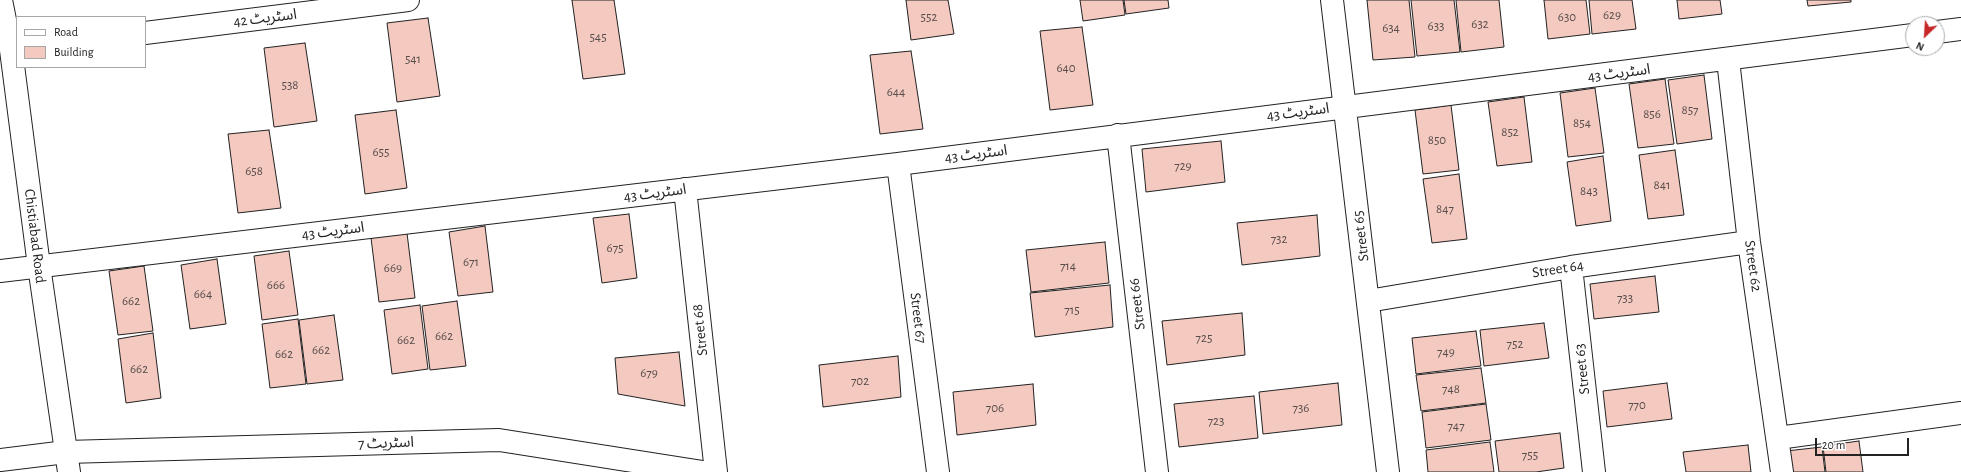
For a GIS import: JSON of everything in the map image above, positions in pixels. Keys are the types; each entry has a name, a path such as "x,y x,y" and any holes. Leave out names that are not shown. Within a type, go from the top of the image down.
{"street":[{"name":"Chistiabad Road","path":"1,0 67,462"},
{"name":"اسٹریٹ 42","path":"146,34 408,0"},
{"name":"Street 65","path":"1332,0 1346,106 1388,472"},
{"path":"1945,31 1961,29"},
{"name":"اسٹریٹ 43","path":"0,271 898,164 1346,106 1728,60 1905,36"},
{"name":"Street 62","path":"1728,60 1749,242 1782,472"},
{"name":"Street 66","path":"1118,135 1157,472"},
{"name":"Street 67","path":"898,164 938,472"},
{"name":"Street 68","path":"685,189 716,472"},
{"name":"Street 64","path":"1368,301 1571,267 1749,242"},
{"name":"Street 63","path":"1571,267 1594,472"},
{"path":"1778,438 1961,413"},
{"name":"اسٹریٹ 7","path":"0,460 67,462 499,440 703,472"}],"building":[{"path":"572,0 614,0 625,74 583,79"},
{"path":"906,0 948,0 954,34 911,40"},
{"path":"1080,0 1123,0 1125,15 1083,21"},
{"path":"1124,0 1168,0 1169,8 1126,14"},
{"path":"1367,0 1409,0 1415,57 1373,60"},
{"path":"1411,0 1454,0 1460,52 1417,56"},
{"path":"1456,0 1499,0 1504,47 1461,52"},
{"path":"1544,0 1586,0 1590,34 1548,39"},
{"path":"1589,0 1632,0 1636,29 1592,34"},
{"path":"1677,0 1720,0 1722,14 1679,19"},
{"path":"1807,0 1851,0 1851,2 1808,6"},
{"path":"428,18 440,96 397,102 387,23"},
{"path":"1082,27 1093,105 1050,110 1040,31"},
{"path":"305,43 317,121 274,127 264,48"},
{"path":"911,51 923,129 880,134 870,55"},
{"path":"1704,75 1712,139 1677,144 1668,80"},
{"path":"1665,79 1674,144 1638,148 1629,84"},
{"path":"1595,88 1604,153 1568,157 1560,93"},
{"path":"1524,97 1532,162 1497,166 1488,102"},
{"path":"1451,105 1459,170 1423,174 1415,110"},
{"path":"396,110 407,188 365,194 355,115"},
{"path":"269,130 281,208 238,213 228,134"},
{"path":"1221,141 1225,182 1146,192 1142,149"},
{"path":"1675,150 1684,215 1648,219 1639,155"},
{"path":"1603,156 1611,221 1576,226 1567,162"},
{"path":"1459,174 1467,239 1432,243 1423,179"},
{"path":"629,214 637,278 602,283 593,218"},
{"path":"1317,215 1320,256 1242,265 1237,223"},
{"path":"485,226 493,292 458,296 449,232"},
{"path":"407,233 415,298 379,302 371,238"},
{"path":"1105,242 1109,283 1031,292 1026,250"},
{"path":"289,251 298,315 262,320 254,256"},
{"path":"217,259 226,324 190,329 181,265"},
{"path":"144,266 153,331 118,335 109,271"},
{"path":"1655,276 1659,312 1594,319 1590,284"},
{"path":"1110,285 1113,327 1035,337 1030,293"},
{"path":"457,301 466,366 430,370 422,306"},
{"path":"420,305 428,369 392,374 384,310"},
{"path":"1242,313 1245,355 1167,365 1162,321"},
{"path":"334,315 343,380 307,384 299,320"},
{"path":"298,319 306,384 270,388 262,324"},
{"path":"1544,323 1549,358 1484,366 1480,330"},
{"path":"1476,331 1481,366 1416,374 1412,338"},
{"path":"153,333 161,398 126,403 118,339"},
{"path":"679,352 685,406 618,394 615,358"},
{"path":"898,356 901,397 823,407 819,365"},
{"path":"1481,368 1486,403 1421,411 1416,375"},
{"path":"1338,383 1342,425 1263,434 1259,392"},
{"path":"1667,383 1672,419 1607,427 1603,391"},
{"path":"1033,384 1036,425 957,435 953,392"},
{"path":"1254,396 1258,438 1179,447 1174,404"},
{"path":"1486,404 1491,440 1426,448 1422,412"},
{"path":"1560,433 1564,468 1536,472 1499,472 1495,441"},
{"path":"1859,441 1863,472 1826,472 1823,446"},
{"path":"1490,442 1494,472 1428,472 1426,450"},
{"path":"1748,445 1751,472 1686,472 1683,452"},
{"path":"1822,447 1825,472 1789,472 1786,451"}]}
